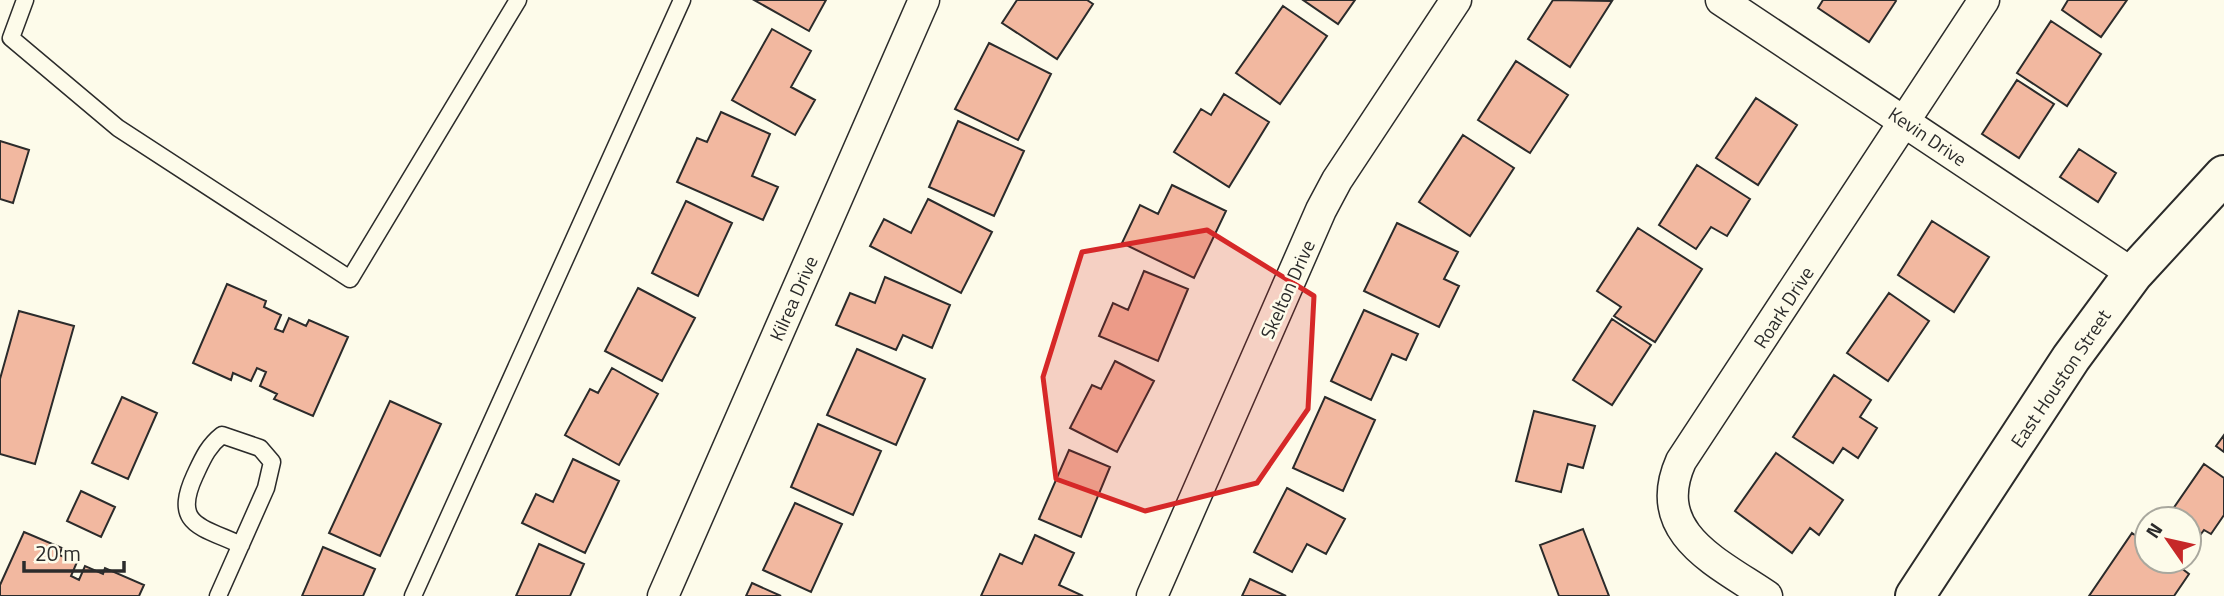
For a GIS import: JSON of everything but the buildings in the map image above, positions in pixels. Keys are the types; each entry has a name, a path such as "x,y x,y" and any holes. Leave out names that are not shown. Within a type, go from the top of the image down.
{"main road":[{"name":"East Houston Street","path":"1915,596 2070,358 2133,274 2224,175"}],"street":[{"name":"Kilrea Drive","path":"663,596 924,0"},
{"name":"Skelton Drive","path":"1152,596 1326,200 1456,0"},
{"name":"Kevin Drive","path":"1721,0 2133,274"},
{"name":"Roark Drive","path":"1767,596 1714,561 1684,534 1674,517 1670,498 1673,479 1681,461 1984,0"}],"lane":[{"path":"25,0 11,38 118,128 350,279 517,0"},
{"path":"413,596 682,0"},
{"path":"218,596 266,488 272,462 260,448 222,435 208,446 184,498 189,516 196,525 240,545"}],"highlighted area":[{"path":"1207,230 1314,296 1308,409 1257,483 1145,511 1056,479 1043,377 1082,252"}]}
